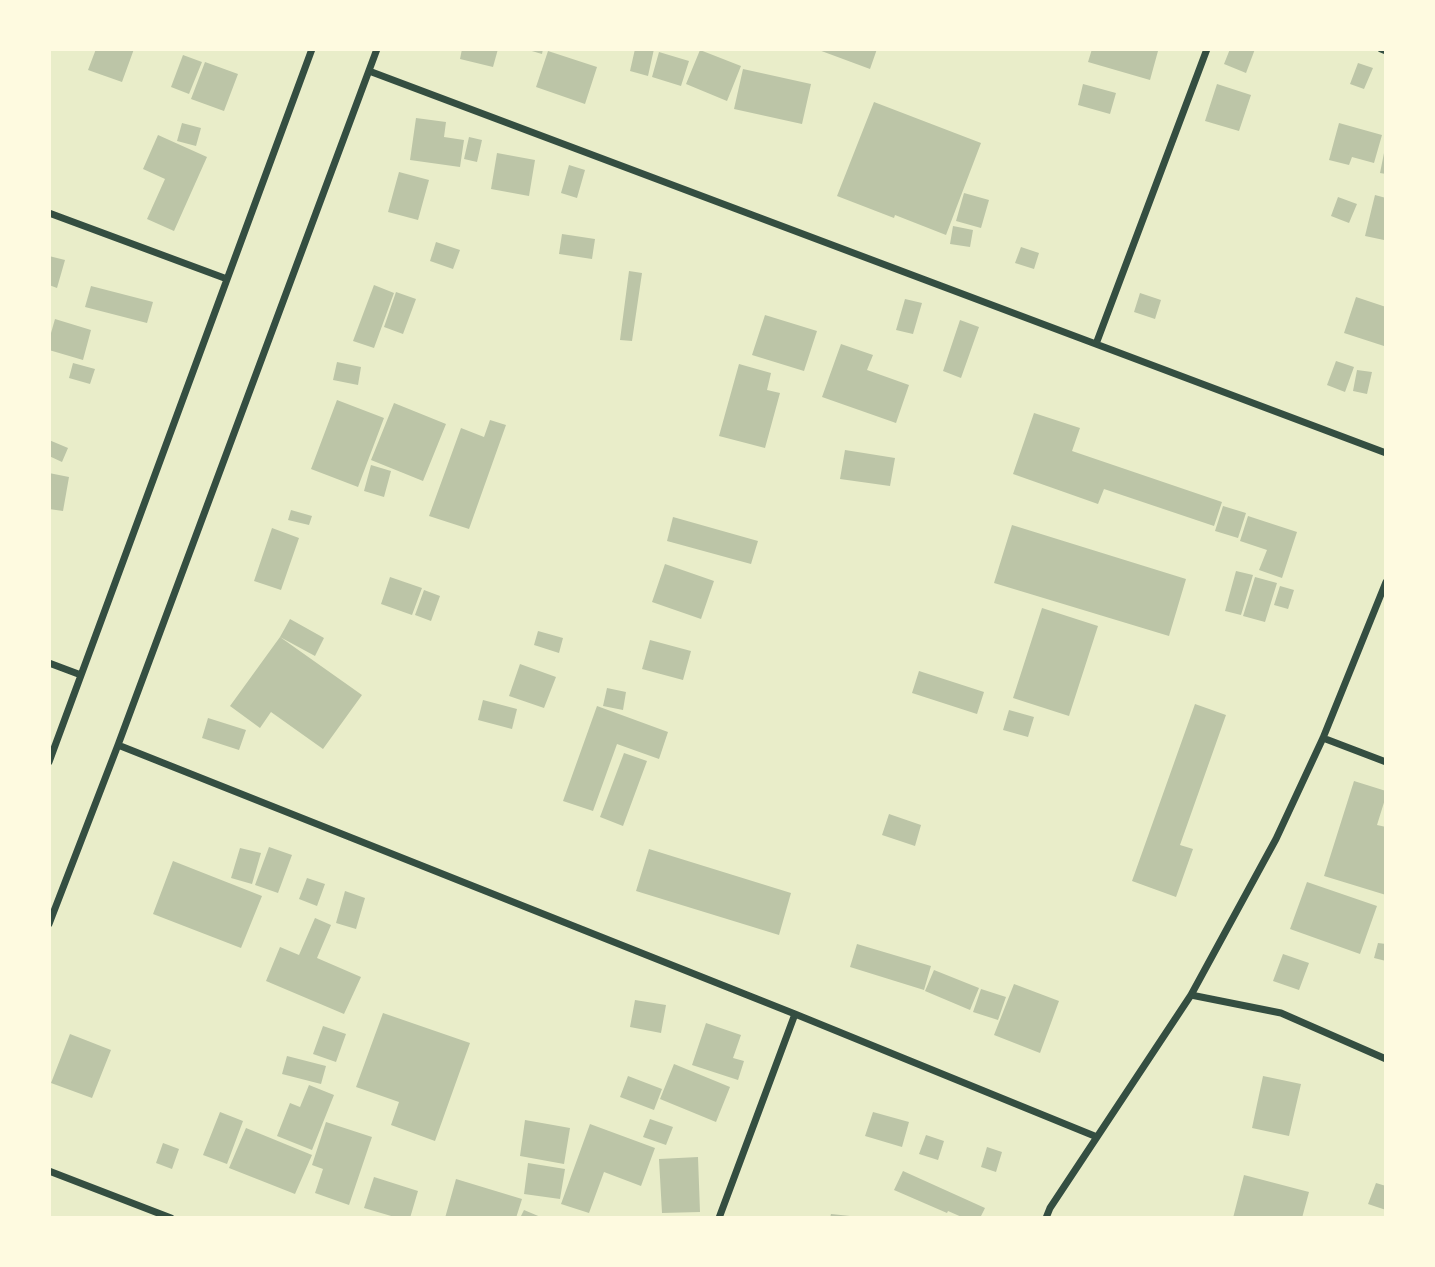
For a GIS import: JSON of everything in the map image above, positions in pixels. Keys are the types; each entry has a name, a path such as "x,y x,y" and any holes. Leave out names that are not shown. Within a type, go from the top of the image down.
{"street":[{"path":"49,762 312,49"},
{"path":"49,924 377,49"},
{"path":"1096,344 1208,49"},
{"path":"1381,49 1386,51"},
{"path":"369,71 1386,453"},
{"path":"49,212 227,279"},
{"path":"1046,1218 1191,995 1276,839 1323,738 1386,582"},
{"path":"49,663 81,675"},
{"path":"1323,738 1386,762"},
{"path":"118,745 795,1014 1097,1138"},
{"path":"1191,995 1281,1013 1386,1059"},
{"path":"719,1218 795,1014"},
{"path":"49,1171 171,1218"}],"building":[{"path":"96,49 134,49 122,82 88,70"},
{"path":"462,49 498,49 493,67 460,59"},
{"path":"525,49 543,49 542,54"},
{"path":"635,49 654,49 648,76 630,71"},
{"path":"816,49 877,49 870,69"},
{"path":"1092,49 1158,51 1150,80 1088,62"},
{"path":"1230,49 1255,49 1246,73 1224,64"},
{"path":"700,50 741,66 727,101 686,84"},
{"path":"548,51 597,67 585,104 536,87"},
{"path":"659,52 689,61 681,86 652,77"},
{"path":"183,55 202,62 189,94 171,87"},
{"path":"205,62 238,74 224,111 191,99"},
{"path":"1358,63 1373,68 1364,89 1350,84"},
{"path":"743,69 811,84 802,124 734,109"},
{"path":"1083,84 1116,93 1110,114 1078,105"},
{"path":"1217,84 1251,95 1239,131 1205,121"},
{"path":"874,102 981,143 946,235 837,196"},
{"path":"416,118 446,122 444,137 464,140 460,167 410,160"},
{"path":"182,123 201,128 196,146 177,141"},
{"path":"1339,123 1382,135 1374,163 1352,157 1349,165 1329,160"},
{"path":"158,135 207,157 174,231 147,219 165,179 143,169"},
{"path":"469,137 482,140 477,162 464,159"},
{"path":"1386,148 1386,174 1380,173"},
{"path":"497,153 535,160 529,196 491,189"},
{"path":"569,165 585,170 577,198 561,193"},
{"path":"399,172 429,180 418,220 388,212"},
{"path":"964,193 989,200 981,228 956,221"},
{"path":"1375,195 1386,198 1384,240 1365,236"},
{"path":"1338,197 1357,204 1349,223 1331,216"},
{"path":"953,226 973,230 970,247 950,244"},
{"path":"562,234 595,239 592,259 559,254"},
{"path":"436,242 460,250 453,269 430,261"},
{"path":"1021,247 1039,253 1034,269 1015,263"},
{"path":"49,256 65,260 57,288 49,285"},
{"path":"629,271 642,273 632,341 620,340"},
{"path":"374,285 394,293 374,348 353,341"},
{"path":"91,286 153,302 147,323 85,307"},
{"path":"396,292 416,299 403,334 384,327"},
{"path":"1140,293 1161,300 1155,319 1134,312"},
{"path":"1356,297 1386,307 1384,346 1344,333"},
{"path":"905,299 922,303 913,334 896,330"},
{"path":"765,315 817,331 804,371 752,355"},
{"path":"55,319 91,330 83,360 49,350"},
{"path":"960,320 979,327 961,378 943,371"},
{"path":"841,344 873,355 867,370 909,385 896,423 822,397"},
{"path":"1336,361 1354,367 1345,392 1327,385"},
{"path":"337,362 361,367 358,385 333,380"},
{"path":"73,363 95,369 90,384 69,378"},
{"path":"739,364 771,373 767,390 780,393 765,448 719,436"},
{"path":"1357,370 1372,372 1367,394 1353,391"},
{"path":"337,400 384,418 358,487 311,469"},
{"path":"394,403 446,424 423,481 371,460"},
{"path":"1034,413 1080,428 1072,451 1222,502 1214,526 1104,489 1098,504 1013,474"},
{"path":"490,420 506,425 469,529 429,516 461,428 484,437"},
{"path":"49,440 68,448 62,462 49,456"},
{"path":"845,450 895,458 890,486 840,479"},
{"path":"371,465 391,471 384,497 364,491"},
{"path":"49,473 69,477 63,511 49,509"},
{"path":"1223,506 1246,513 1238,538 1215,531"},
{"path":"291,510 312,516 309,525 288,520"},
{"path":"1248,516 1297,532 1282,578 1259,570 1267,550 1240,541"},
{"path":"673,517 758,541 751,564 667,541"},
{"path":"1012,525 1186,579 1169,636 994,583"},
{"path":"272,528 299,538 281,590 254,581"},
{"path":"665,564 714,581 701,619 652,602"},
{"path":"1236,571 1253,575 1241,615 1225,611"},
{"path":"390,577 422,588 412,615 381,604"},
{"path":"1255,577 1277,583 1265,622 1243,616"},
{"path":"1280,586 1294,590 1288,609 1274,605"},
{"path":"424,590 440,596 431,621 415,615"},
{"path":"1042,608 1098,626 1069,716 1013,698"},
{"path":"290,619 324,638 315,656 280,637"},
{"path":"538,631 563,638 559,653 534,645"},
{"path":"280,637 362,695 323,749 271,712 260,728 230,706"},
{"path":"650,640 691,651 683,680 642,669"},
{"path":"520,664 556,677 544,708 509,696"},
{"path":"919,671 984,692 977,714 912,693"},
{"path":"607,688 626,692 623,710 603,706"},
{"path":"483,700 517,709 512,729 478,720"},
{"path":"1195,704 1226,715 1180,845 1193,849 1176,897 1132,881"},
{"path":"597,706 668,732 659,759 617,744 593,811 563,801"},
{"path":"1009,710 1034,717 1028,737 1003,730"},
{"path":"208,718 246,730 239,750 202,738"},
{"path":"624,753 647,761 623,826 600,817"},
{"path":"1354,781 1386,791 1377,825 1386,827 1386,895 1324,876"},
{"path":"889,814 921,825 915,846 882,835"},
{"path":"269,847 292,855 278,893 255,885"},
{"path":"240,848 261,853 252,884 231,878"},
{"path":"649,849 791,893 779,935 636,891"},
{"path":"173,861 262,896 241,948 153,914"},
{"path":"307,878 325,884 317,906 299,899"},
{"path":"1307,882 1377,906 1360,954 1290,929"},
{"path":"345,891 365,898 356,929 336,923"},
{"path":"315,918 331,925 317,958 361,977 344,1014 266,981 280,947 299,955"},
{"path":"1378,943 1386,944 1386,961 1374,958"},
{"path":"857,944 931,966 924,990 850,967"},
{"path":"1283,954 1309,963 1299,990 1273,981"},
{"path":"934,970 979,988 970,1010 925,991"},
{"path":"1014,984 1059,1001 1040,1053 994,1035"},
{"path":"981,989 1006,997 998,1020 973,1012"},
{"path":"635,1000 666,1005 661,1033 630,1027"},
{"path":"383,1013 470,1043 435,1141 391,1125 399,1102 356,1087"},
{"path":"706,1023 741,1035 733,1058 744,1061 738,1080 692,1065"},
{"path":"323,1026 346,1034 336,1062 313,1054"},
{"path":"70,1034 111,1050 92,1098 51,1083"},
{"path":"287,1056 326,1066 321,1084 282,1074"},
{"path":"674,1064 730,1087 716,1122 660,1099"},
{"path":"628,1076 662,1089 654,1110 620,1097"},
{"path":"1263,1076 1301,1084 1289,1136 1252,1128"},
{"path":"309,1085 334,1095 312,1150 277,1136 290,1103 300,1107"},
{"path":"220,1112 243,1121 227,1164 203,1155"},
{"path":"873,1112 909,1122 902,1147 865,1136"},
{"path":"650,1119 673,1127 666,1145 643,1137"},
{"path":"525,1120 570,1128 564,1164 520,1156"},
{"path":"326,1122 372,1137 349,1205 315,1193 323,1169 312,1165"},
{"path":"590,1124 655,1148 641,1186 604,1172 589,1213 561,1204"},
{"path":"246,1128 312,1155 295,1194 229,1168"},
{"path":"926,1135 944,1141 938,1160 919,1154"},
{"path":"163,1143 179,1149 172,1169 156,1163"},
{"path":"987,1147 1002,1152 996,1172 981,1167"},
{"path":"698,1157 700,1212 662,1213 659,1159"},
{"path":"528,1163 565,1169 560,1199 524,1194"},
{"path":"903,1171 985,1208 980,1218 964,1218 948,1211 947,1213 894,1190"},
{"path":"1244,1175 1309,1192 1302,1218 1233,1218"},
{"path":"374,1177 418,1191 410,1218 398,1218 364,1208"},
{"path":"456,1179 522,1199 516,1218 445,1218"},
{"path":"1376,1183 1386,1186 1386,1210 1368,1204"},
{"path":"524,1210 543,1218 520,1218"},
{"path":"831,1214 850,1216 850,1218 830,1218"}]}
